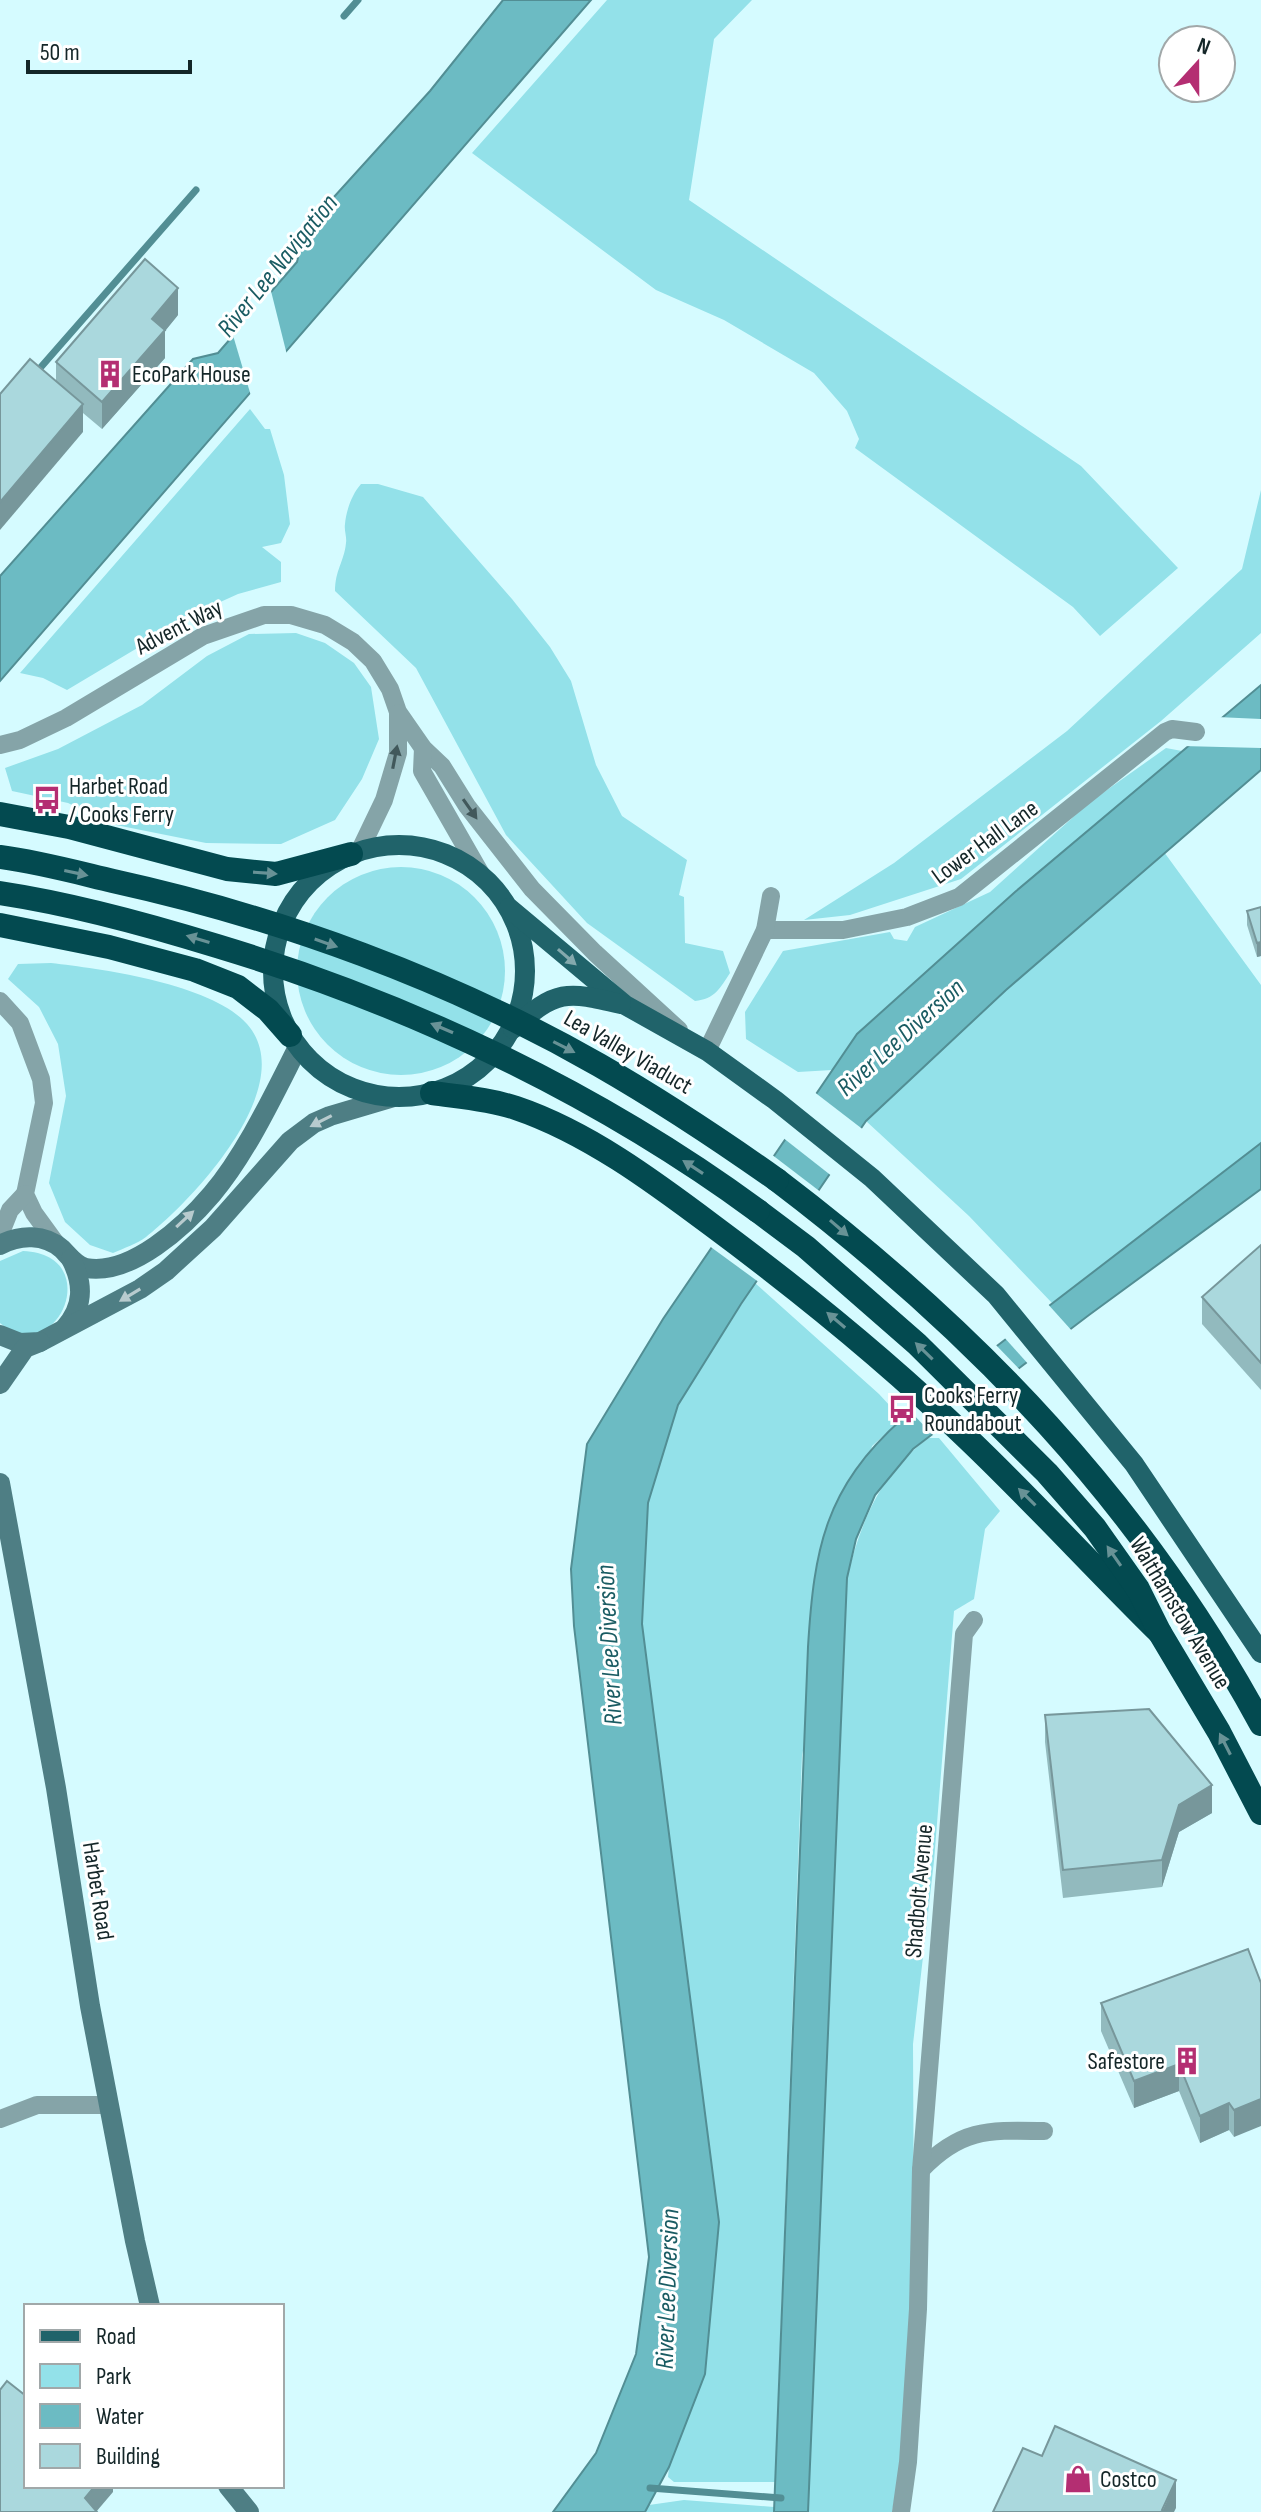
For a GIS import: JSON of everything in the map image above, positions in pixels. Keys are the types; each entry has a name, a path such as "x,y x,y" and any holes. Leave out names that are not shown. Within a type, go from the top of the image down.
{"highway":[{"path":"0,814 69,827 212,865 251,872 276,874 355,852"},
{"name":"Lea Valley Viaduct","path":"0,857 162,891 268,922 379,961 470,999 597,1064 697,1124 827,1218 927,1303 998,1372 1065,1442 1111,1498"},
{"name":"Walthamstow Avenue","path":"0,893 162,929 294,970 373,999 467,1039 627,1125 736,1195 806,1247 917,1344 1047,1473 1095,1528 1138,1589 1261,1813"},
{"path":"0,925 109,947 195,970 238,987 268,1010 294,1041"},
{"path":"432,1093 492,1101 568,1130 641,1175 762,1262 833,1318 967,1438 1160,1633"},
{"name":"Walthamstow Avenue","path":"1111,1498 1187,1599 1261,1724"}],"main road":[{"path":"625,1005 581,995 554,997 538,1006 509,1032 481,1067 460,1081 432,1093 394,1097 359,1090 324,1072 294,1041 282,1018 273,986 275,947 286,914 303,888 321,871 355,852 382,846 413,845 456,858 481,874 509,908 625,1005 701,1048 775,1100 872,1178 996,1295 1134,1464 1261,1653"},
{"path":"509,908 522,941 525,966 521,1004 509,1032"}],"street":[{"name":"Advent Way","path":"4,744 66,718 203,636 264,615 310,619 353,642 373,661 390,689 398,712"},
{"path":"398,712 423,748 442,766 467,806 532,889 595,953 701,1048 765,930 771,896"},
{"path":"355,852 384,800 398,753 398,712"},
{"name":"Lower Hall Lane","path":"765,930 843,930 907,917 959,897 1165,732 1172,729 1196,732"},
{"path":"423,748 422,771 481,874"},
{"path":"0,1001 20,1023 41,1079 44,1103 25,1194 10,1210 0,1235"},
{"path":"0,1245 26,1236 43,1238 80,1267 97,1269 119,1266 150,1250 212,1194 247,1142 294,1041"},
{"path":"0,1384 25,1348 108,1308 166,1271 213,1228 290,1141 314,1123 394,1097"},
{"path":"0,1335 20,1343 46,1340 67,1326 77,1311 81,1293 79,1274 34,1213 25,1194"},
{"name":"Harbet Road","path":"0,1489 56,1788 90,2006 150,2304"},
{"name":"Shadbolt Avenue","path":"901,2512 908,2462 918,2309 921,2170 964,1634 974,1620"},
{"path":"0,2119 37,2105 109,2105"},
{"path":"921,2170 941,2149 968,2135 1006,2130 1044,2131"},
{"path":"230,2488 249,2512"}],"green space":[{"path":"607,0 752,0 714,39 689,200 1081,466 1178,568 1100,636 1073,607 855,448 859,439 847,411 814,373 724,320 656,290 472,153"},
{"path":"250,409 265,429 270,429 284,475 290,524 281,543 262,547 281,562 281,582 238,594 196,613 67,690 43,678 20,673"},
{"path":"361,484 378,484 423,497 550,647 571,681 596,765 622,816 687,860 679,895 684,897 685,943 723,951 730,973 712,995 695,1001 587,923 506,835 416,668 335,591 346,543 347,514"},
{"path":"1261,490 1261,633 1161,721 961,879 850,915 804,920 894,863 1067,731 1242,569"},
{"path":"296,633 325,643 354,663 371,687 379,739 362,779 335,820 281,844 206,843 111,824 68,803 12,791 5,768 58,749 142,705 207,656 249,634"},
{"path":"1166,748 1182,751 1015,892 857,1034 832,1070 798,1072 746,1039 745,1012 783,951 890,932 894,939 907,941 915,927 990,892 1090,802"},
{"path":"1164,852 1261,985 1261,1143 1052,1303 969,1216 866,1121 1006,990"},
{"path":"401,867 441,875 475,897 497,931 505,971 497,1011 475,1045 441,1067 401,1075 361,1067 327,1045 305,1011 297,971 305,931 327,897 361,875"},
{"path":"51,963 127,974 209,998 231,1010 247,1024 260,1049 261,1078 251,1108 234,1140 213,1169 166,1220 135,1244 113,1253 90,1245 65,1222 49,1183 66,1096 58,1044 39,1007 8,979 18,964"},
{"path":"23,1251 48,1257 63,1270 67,1287 64,1306 55,1322 40,1332 21,1334 0,1323 0,1261"},
{"path":"755,1283 879,1394 902,1419 872,1446 802,1755 775,2482 674,2482 668,2477 669,2467 705,2374 719,2222 642,1624 648,1503 678,1405"},
{"path":"929,1438 939,1438 1000,1511 985,1529 974,1599 954,1611 934,1861 913,2044 914,2247 899,2475 892,2512 808,2512 847,1578 875,1500 898,1466"},
{"path":"684,2500 774,2507 774,2512 645,2512 649,2505"}],"water":[{"path":"503,0 591,0 0,681 0,576 193,359 218,353 297,262 304,230 430,91"},
{"name":"River Lee Diversion","path":"1261,685 1261,770 1006,990 866,1121 741,1304 678,1405 648,1503 642,1624 719,2222 705,2374 669,2467 645,2512 553,2512 596,2453 636,2354 649,2257 574,1626 571,1569 587,1444 663,1319 857,1034 1015,892"},
{"path":"1261,1143 1261,1189 913,1449 875,1495 856,1539 847,1578 808,2512 774,2512 808,1647 814,1579 828,1522 856,1470 902,1419"}],"pier":[{"path":"270,287 287,355 251,396 232,332"},
{"path":"1217,717 1261,719 1261,748 1182,746"},
{"path":"813,1091 865,1131 833,1177 782,1137"},
{"path":"771,1154 822,1193 760,1283 708,1245"},
{"path":"1046,1302 1073,1332 1030,1366 1003,1336"},
{"path":"994,1343 1022,1372 936,1438 908,1409"}],"building":[{"name":"EcoPark House","path":"145,259 178,288 152,319 165,330 102,402 56,362"},
{"path":"30,359 83,404 0,502 0,394"},
{"path":"1261,907 1261,942 1257,943 1247,911"},
{"path":"1261,1245 1261,1363 1202,1297"},
{"path":"1149,1709 1212,1785 1179,1805 1162,1860 1063,1870 1045,1715"},
{"name":"Safestore","path":"1248,1949 1261,1983 1261,2099 1234,2110 1229,2103 1200,2116 1179,2064 1134,2081 1101,2003"},
{"path":"7,2381 24,2394 24,2488 93,2488 85,2498 97,2512 0,2512 0,2390"},
{"path":"1055,2426 1176,2480 1162,2510 1166,2512 993,2512 1023,2448 1042,2456"}],"waterway":[{"path":"344,16 358,0"},
{"path":"34,375 196,190"},
{"path":"650,2488 781,2498"}],"place":[{"name":"EcoPark House","path":"110,374"},
{"name":"Harbet Road / Cooks Ferry","path":"47,800"},
{"name":"Cooks Ferry Roundabout","path":"902,1409"},
{"name":"Safestore","path":"1187,2061"},
{"name":"Costco","path":"1078,2479"}],"water label":[{"name":"River Lee Navigation","path":"278,266"}]}
